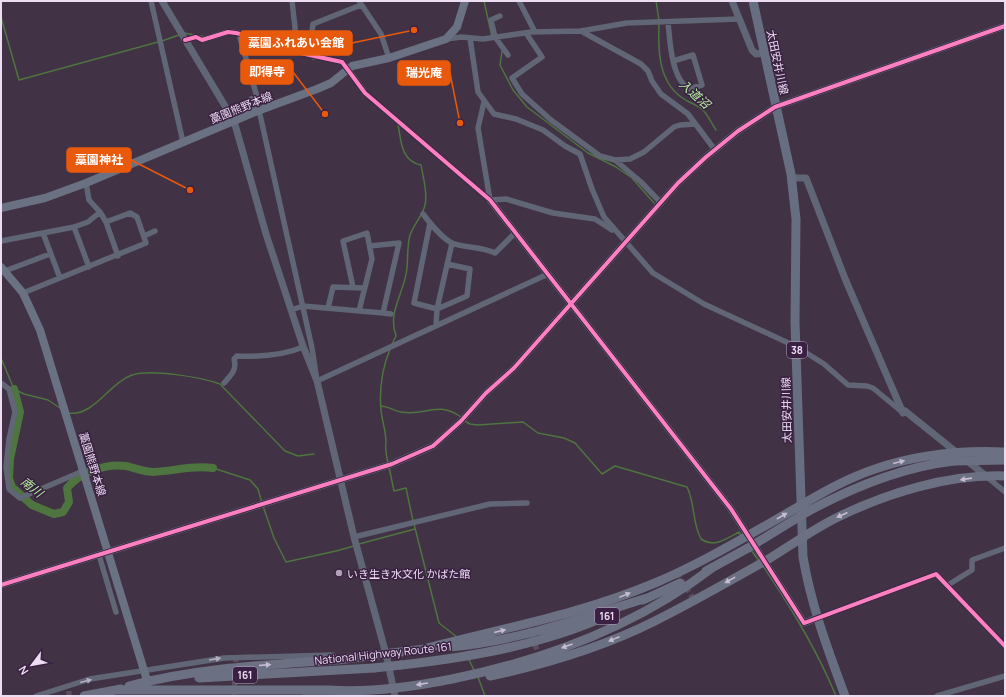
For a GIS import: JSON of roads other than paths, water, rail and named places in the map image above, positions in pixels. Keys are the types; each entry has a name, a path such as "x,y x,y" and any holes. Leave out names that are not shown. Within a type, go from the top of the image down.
{"highway":[{"path":"460,643 529,626 595,606 670,576 844,482 875,469 909,460 1005,452"},
{"name":"National Highway Route 161","path":"84,696 206,677 401,666 467,656 569,630 598,620 712,568 807,512 848,492 889,475 955,457 1005,460"},
{"path":"116,690 329,690 394,692 439,681 444,685 586,650 631,632 764,561 836,518 895,494 944,482 986,476 1005,476"},
{"path":"478,676 545,654 638,616 696,580 712,568"},
{"path":"116,690 164,677 226,669 336,660 522,636 570,623 647,598"}],"main road":[{"path":"446,39 456,28 465,1"},
{"name":"太田安井川線","path":"753,1 791,178 796,219 801,540 809,591 845,696"},
{"name":"藁園熊野本線","path":"1,208 45,198 86,183 234,122 257,111 331,83 349,68 389,58 446,39"},
{"name":"藁園熊野本線","path":"3,269 23,293 40,330 84,474 104,553 145,674"}],"street":[{"path":"151,1 183,142"},
{"path":"162,1 234,122 266,234 303,347 317,381"},
{"path":"292,1 296,27 293,50"},
{"path":"732,1 752,50 756,54 763,52"},
{"path":"521,2 535,32"},
{"path":"314,55 313,24 360,3 381,34 389,58"},
{"path":"500,16 491,20 492,38 508,55"},
{"path":"446,39 457,37 483,40 535,32 581,31 627,23 739,19"},
{"path":"668,22 673,61 682,85 689,89 702,85 692,55 673,61"},
{"path":"1,585 388,465 423,451 461,422 486,393 514,368 683,178 738,131 775,107 1005,26"},
{"path":"581,31 641,64 648,71 652,81 661,94 680,107 715,150"},
{"path":"184,40 192,38 202,40 209,39 228,32 342,62 349,68 365,93 490,200 731,509 804,623 936,574 1005,646"},
{"path":"526,33 542,57 512,78 522,94 582,149 597,203 604,217 615,232 653,273 704,304 797,347 824,364 848,385 867,386 873,388 903,413 905,411 955,457 986,476 1005,492"},
{"path":"239,34 256,97 251,99 257,111 303,306 317,381 342,479 356,542 386,654 394,692"},
{"path":"470,38 478,92 494,114 544,130 565,146 582,149 615,160 630,159 644,152 674,128 680,125 695,124"},
{"path":"484,102 478,128 490,200"},
{"path":"615,160 641,182 661,203"},
{"path":"791,178 806,178 846,281 903,413"},
{"path":"86,183 89,200 100,212 106,222 118,256"},
{"path":"490,200 506,199 553,213 595,219 615,232"},
{"path":"1,241 88,222 100,212"},
{"path":"23,293 118,256 146,243 137,217 130,213 106,222"},
{"path":"423,214 430,223 452,243 486,248 495,253 515,233"},
{"path":"430,223 414,303 437,309 467,296 470,269 447,264"},
{"path":"74,226 89,267"},
{"path":"144,236 155,232"},
{"path":"43,233 60,278"},
{"path":"353,287 343,240 367,234 372,259 359,311"},
{"path":"370,246 399,243 383,313"},
{"path":"436,326 437,309 452,243"},
{"path":"3,269 50,254"},
{"path":"317,381 548,274"},
{"path":"328,308 333,287 364,288"},
{"path":"291,310 303,306 391,314"},
{"path":"224,383 234,372 236,367 234,359 237,356 256,358 292,352 303,347"},
{"path":"1,383 10,389 15,412 9,439 6,477 8,489 20,498 84,474"},
{"path":"356,542 414,522 490,504 527,503"},
{"path":"948,586 972,570 972,560 1005,548"},
{"path":"104,553 116,612"},
{"path":"36,696 68,688 90,680 145,674 224,658 334,655 336,660"},
{"path":"937,696 1005,676"},
{"path":"305,696 351,691"}],"waterway":[{"path":"484,1 492,37"},
{"name":"入道沼","path":"656,1 659,20"},
{"path":"1,17 19,80 158,42"},
{"name":"入道沼","path":"659,23 659,53 668,82 673,90 681,97 702,109 716,130"},
{"path":"211,35 218,32 234,30 257,36"},
{"path":"184,33 206,37"},
{"path":"162,41 179,35"},
{"path":"268,39 291,48"},
{"path":"502,51 500,65 513,90 527,107 588,153 616,167 632,178 654,203"},
{"path":"352,71 365,89"},
{"path":"392,344 396,336 394,327 395,310 406,277 409,239 424,209 426,200 421,165 414,163 406,155 401,143 398,124"},
{"path":"388,463 380,394 383,372 390,349"},
{"path":"1,358 14,389 24,394 48,400 60,408"},
{"path":"68,413 77,413 86,410 94,405 116,385 132,375 140,373 163,373 189,376 220,384 285,451 298,456 314,454"},
{"name":"南川","path":"14,389 20,412 10,459 9,478 12,487 32,505 54,514 63,512 69,502 67,488 72,482 86,473 102,467 118,465 154,472 190,468 213,468"},
{"path":"381,406 409,413 437,409 452,412 461,417"},
{"path":"465,421 470,424 478,425 523,422 538,433 564,438 575,443 602,474 615,466 687,487 690,493 696,526 701,539 706,542 716,543 739,532 741,535"},
{"path":"389,467 394,491 406,488 413,521"},
{"path":"213,468 250,480 258,489 262,503"},
{"path":"263,506 274,538 286,562 354,546"},
{"path":"414,524 439,623 457,637"},
{"path":"359,544 415,529"},
{"path":"751,550 759,561"},
{"path":"763,566 803,629 821,662 836,696"},
{"path":"469,660 474,670"},
{"path":"478,677 485,696"}],"tunnel":[{"path":"677,573 692,597"},
{"path":"530,628 539,657"},
{"path":"234,696 236,658"},
{"path":"69,691 69,696"}],"place":[{"name":"藁園ふれあい会館","path":"414,30"},
{"name":"即得寺","path":"325,114"},
{"name":"瑞光庵","path":"460,123"},
{"name":"藁園神社","path":"190,190"},
{"name":"いき生き水文化 かばた館","path":"339,573"}]}
